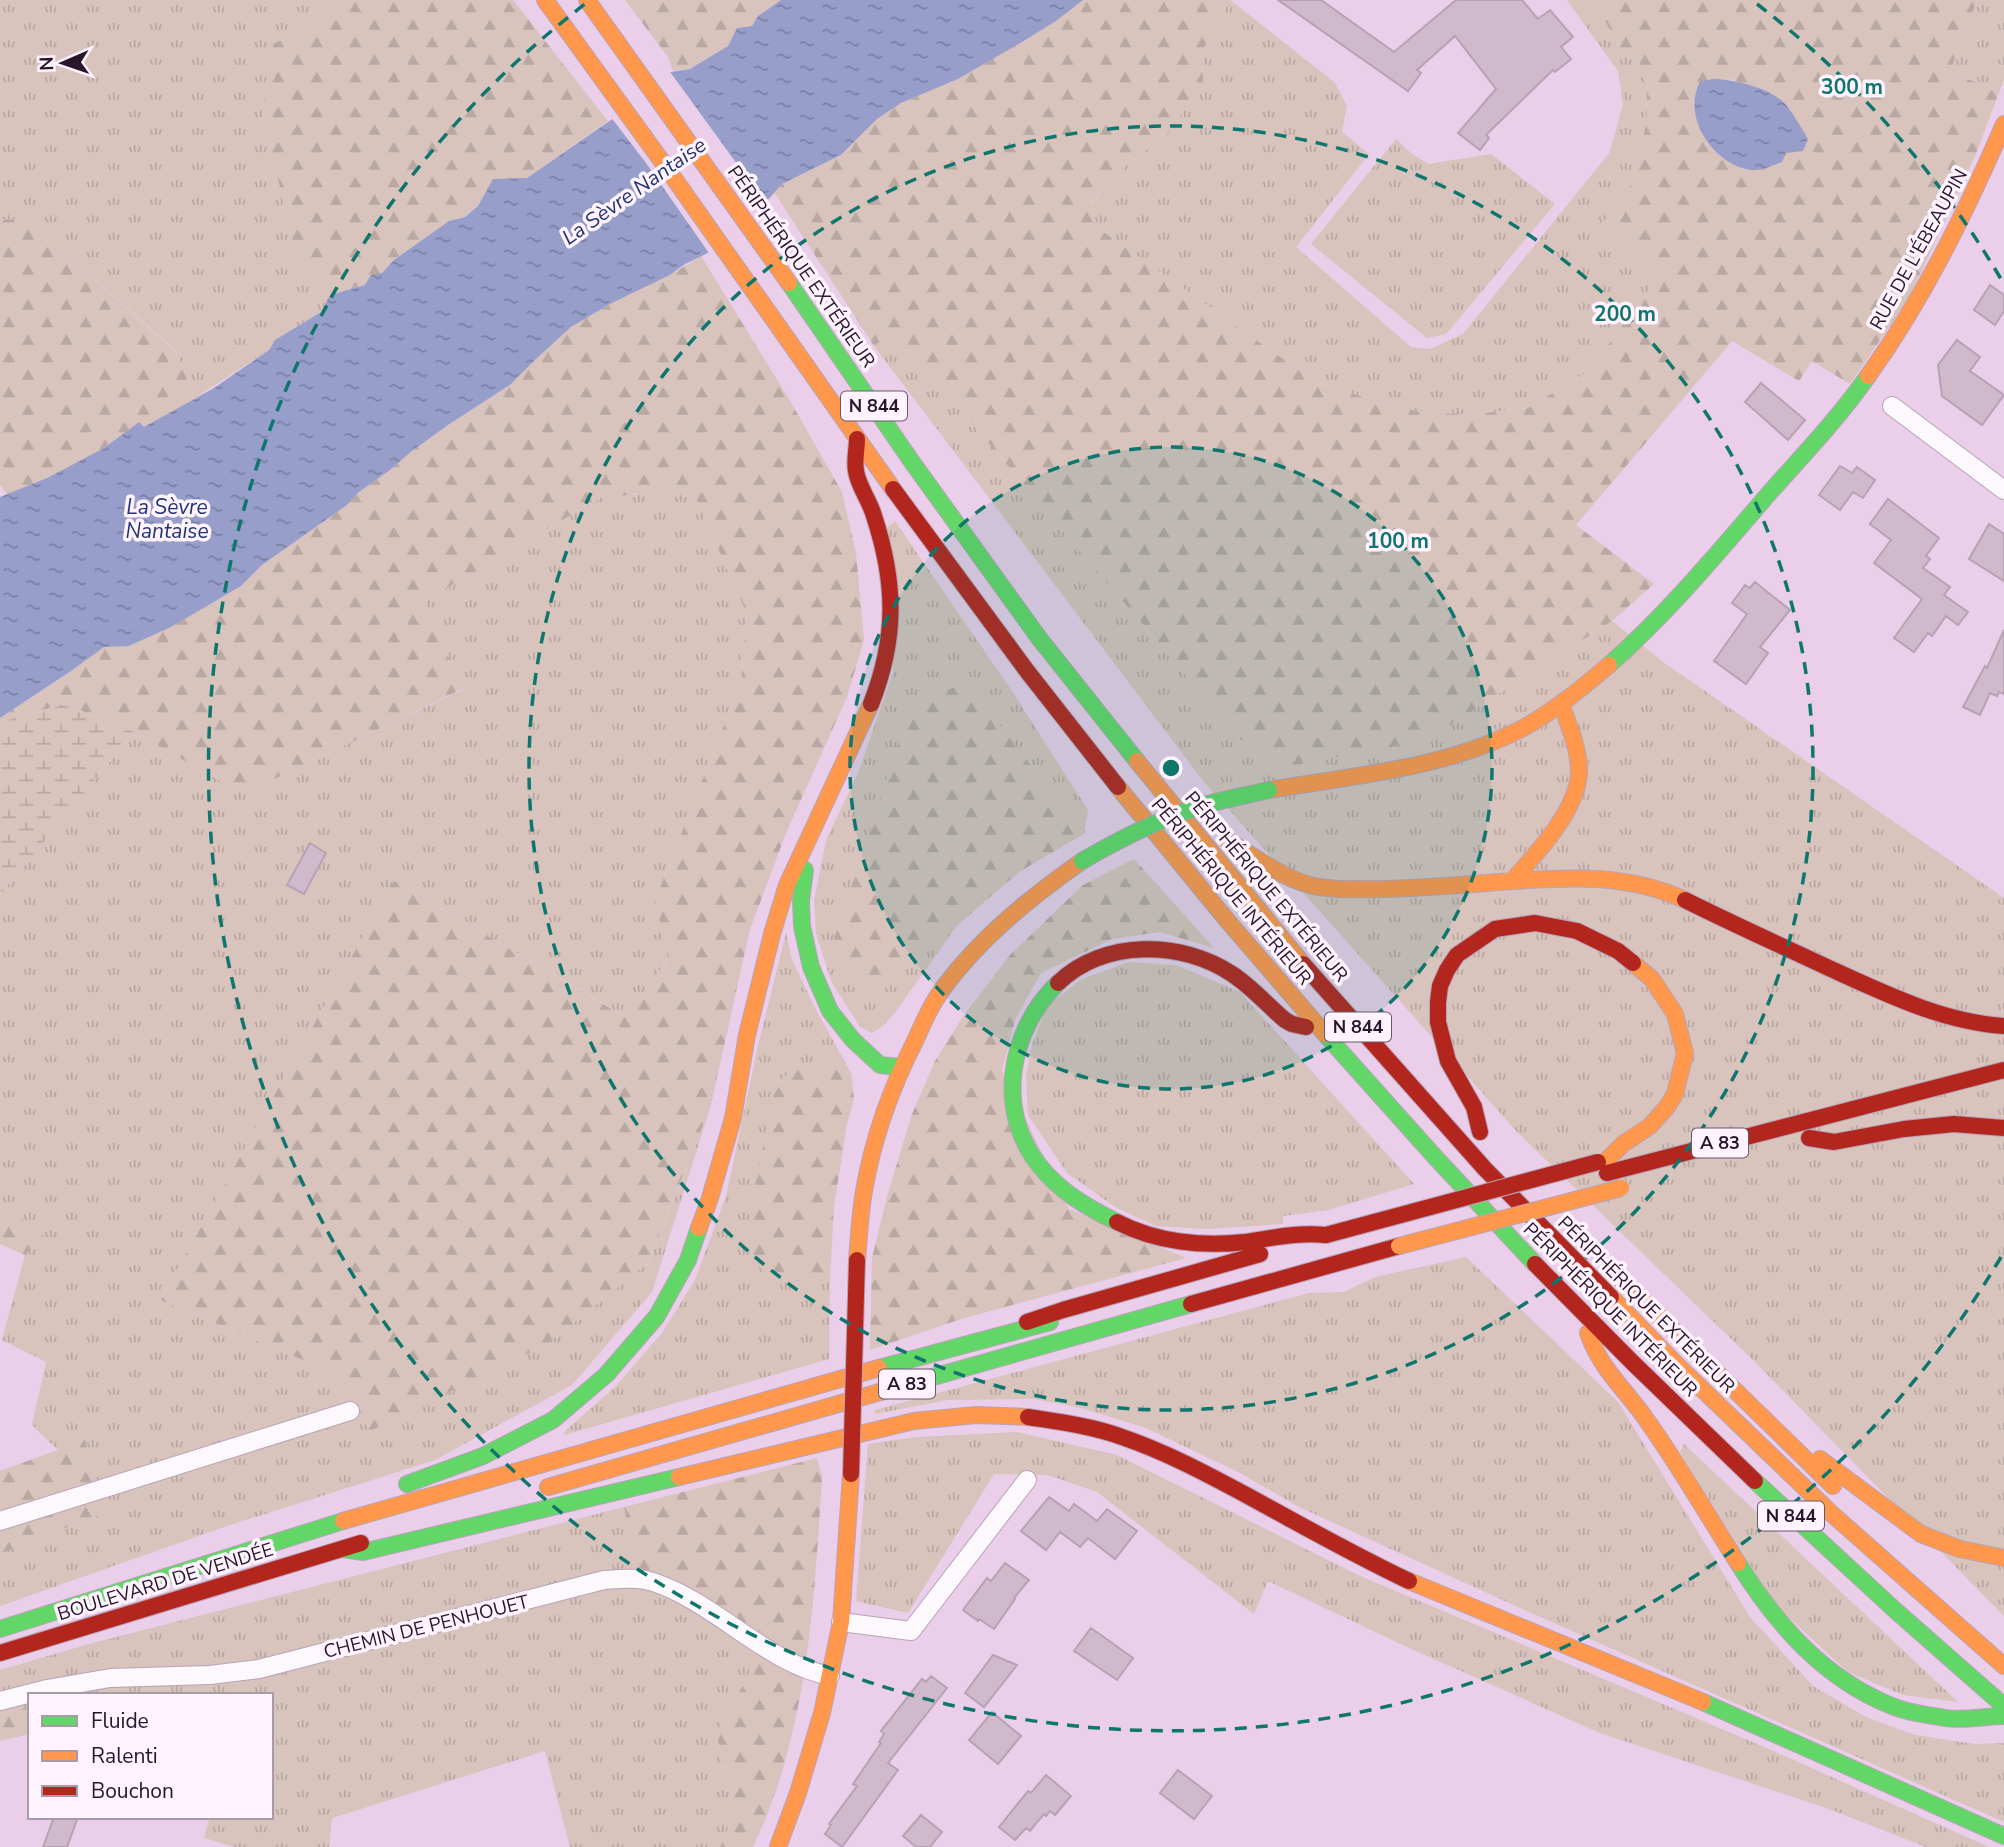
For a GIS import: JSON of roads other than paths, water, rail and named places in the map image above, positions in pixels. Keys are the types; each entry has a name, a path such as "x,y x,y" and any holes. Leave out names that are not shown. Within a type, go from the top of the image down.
{"main road":[{"name":"PÉRIPHÉRIQUE INTÉRIEUR","path":"545,0 660,157 946,563 1041,689 1183,866 1321,1031 1492,1219 1586,1316 1772,1498 2004,1706"},
{"name":"PÉRIPHÉRIQUE EXTÉRIEUR","path":"587,0 1039,638 1300,961 1485,1169 1642,1330 1767,1453 1893,1569 2004,1665"},
{"name":"RUE DE L'ÉBEAUPIN","path":"778,1847 798,1793 822,1713 841,1622 851,1474 857,1260 865,1182 880,1123 901,1067 947,984 1003,923 1029,900 1082,861 1126,836 1168,817 1207,804 1401,766 1489,743 1521,729 1591,681 1664,612 1860,388 1923,290 1978,187 2004,124"},
{"path":"388,1490 483,1457 553,1420 606,1375 657,1316 688,1260 710,1198 733,1118 747,1035 787,885 867,715 880,682 887,653 892,611 889,571 874,514 856,472 857,438"},
{"path":"1512,881 1548,836 1576,791 1579,773 1576,751 1561,704"},
{"path":"1094,708 1135,732"},
{"path":"1186,791 1263,883"},
{"path":"1220,832 1284,876 1311,886 1339,890 1408,889 1592,876 1648,886 1906,1001 1955,1018 2004,1026"},
{"path":"806,847 802,926 815,978 830,1012 853,1040 880,1065 901,1067"},
{"path":"956,1346 1063,1310 1325,1243 1604,1165 1623,1144 1657,1119 1668,1106 1681,1076 1684,1059 1682,1033 1677,1017 1667,997 1642,970 1614,949 1594,939 1561,927 1525,923 1484,932 1463,948 1445,972 1437,1007 1441,1038 1451,1068 1475,1108 1485,1138 1453,1102"},
{"path":"1321,1031 1290,1023 1249,986 1211,962 1176,952 1116,952 1081,965 1059,981 1039,1001 1029,1015 1019,1043 1014,1066 1013,1094 1015,1112 1024,1141 1044,1171 1079,1201 1124,1225 1154,1236 1196,1243 1242,1242 1301,1233 1325,1243"},
{"name":"A 83","path":"1325,1243 1386,1233 1604,1165 1834,1114 2004,1070"},
{"path":"1900,1114 1802,1139 1834,1142 1885,1132 1954,1124 2004,1128"},
{"path":"1517,1173 1564,1221"},
{"name":"A 83","path":"534,1492 796,1415 1399,1246 1627,1186"},
{"name":"A 83","path":"341,1522 956,1346 1274,1263"},
{"path":"1611,1269 1846,1499"},
{"path":"1586,1316 1589,1336 1600,1359 1664,1444 1766,1607 1788,1634 1830,1672 1863,1693 1890,1705 1947,1718 2004,1716"},
{"path":"343,1549 363,1552 914,1422 976,1415 1019,1415 1054,1420 1123,1437 1163,1453 1406,1580 1707,1704 2004,1836"},
{"path":"1793,1447 1816,1456 1921,1534 1960,1549 2004,1558"},
{"path":"0,1629 341,1522 364,1498"},
{"name":"BOULEVARD DE VENDÉE","path":"0,1653 468,1511"},
{"path":"1961,1629 1965,1608"}],"street":[{"path":"1892,406 2004,490"},
{"path":"0,1521 350,1411"},
{"path":"841,1622 911,1631 1027,1480"},
{"name":"CHEMIN DE PENHOUET","path":"31,1693 110,1678 210,1675 259,1669 604,1580 627,1578 652,1582 687,1598 777,1654 818,1674 830,1676"},
{"name":"CHEMIN DE PENHOUET","path":"0,1701 28,1694"}],"water":[{"name":"La Sèvre Nantaise","path":"781,0 1083,0 1056,21 958,79 901,103 877,119 841,155 782,184 741,230 710,252 571,327 511,384 412,451 359,492 347,505 262,565 241,586 171,627 129,646 104,647 0,718 0,497 47,478 104,448 139,422 144,427 214,388 269,350 275,340 321,312 330,295 365,285 371,275 382,273 394,260 449,221 465,217 478,206 493,179 527,178 637,102 652,75 690,69 728,46 737,28 752,26 758,16"},
{"path":"1712,79 1752,86 1781,100 1808,139 1803,151 1786,153 1782,162 1758,170 1736,166 1724,158 1704,136 1695,109 1695,95 1700,82"}]}
